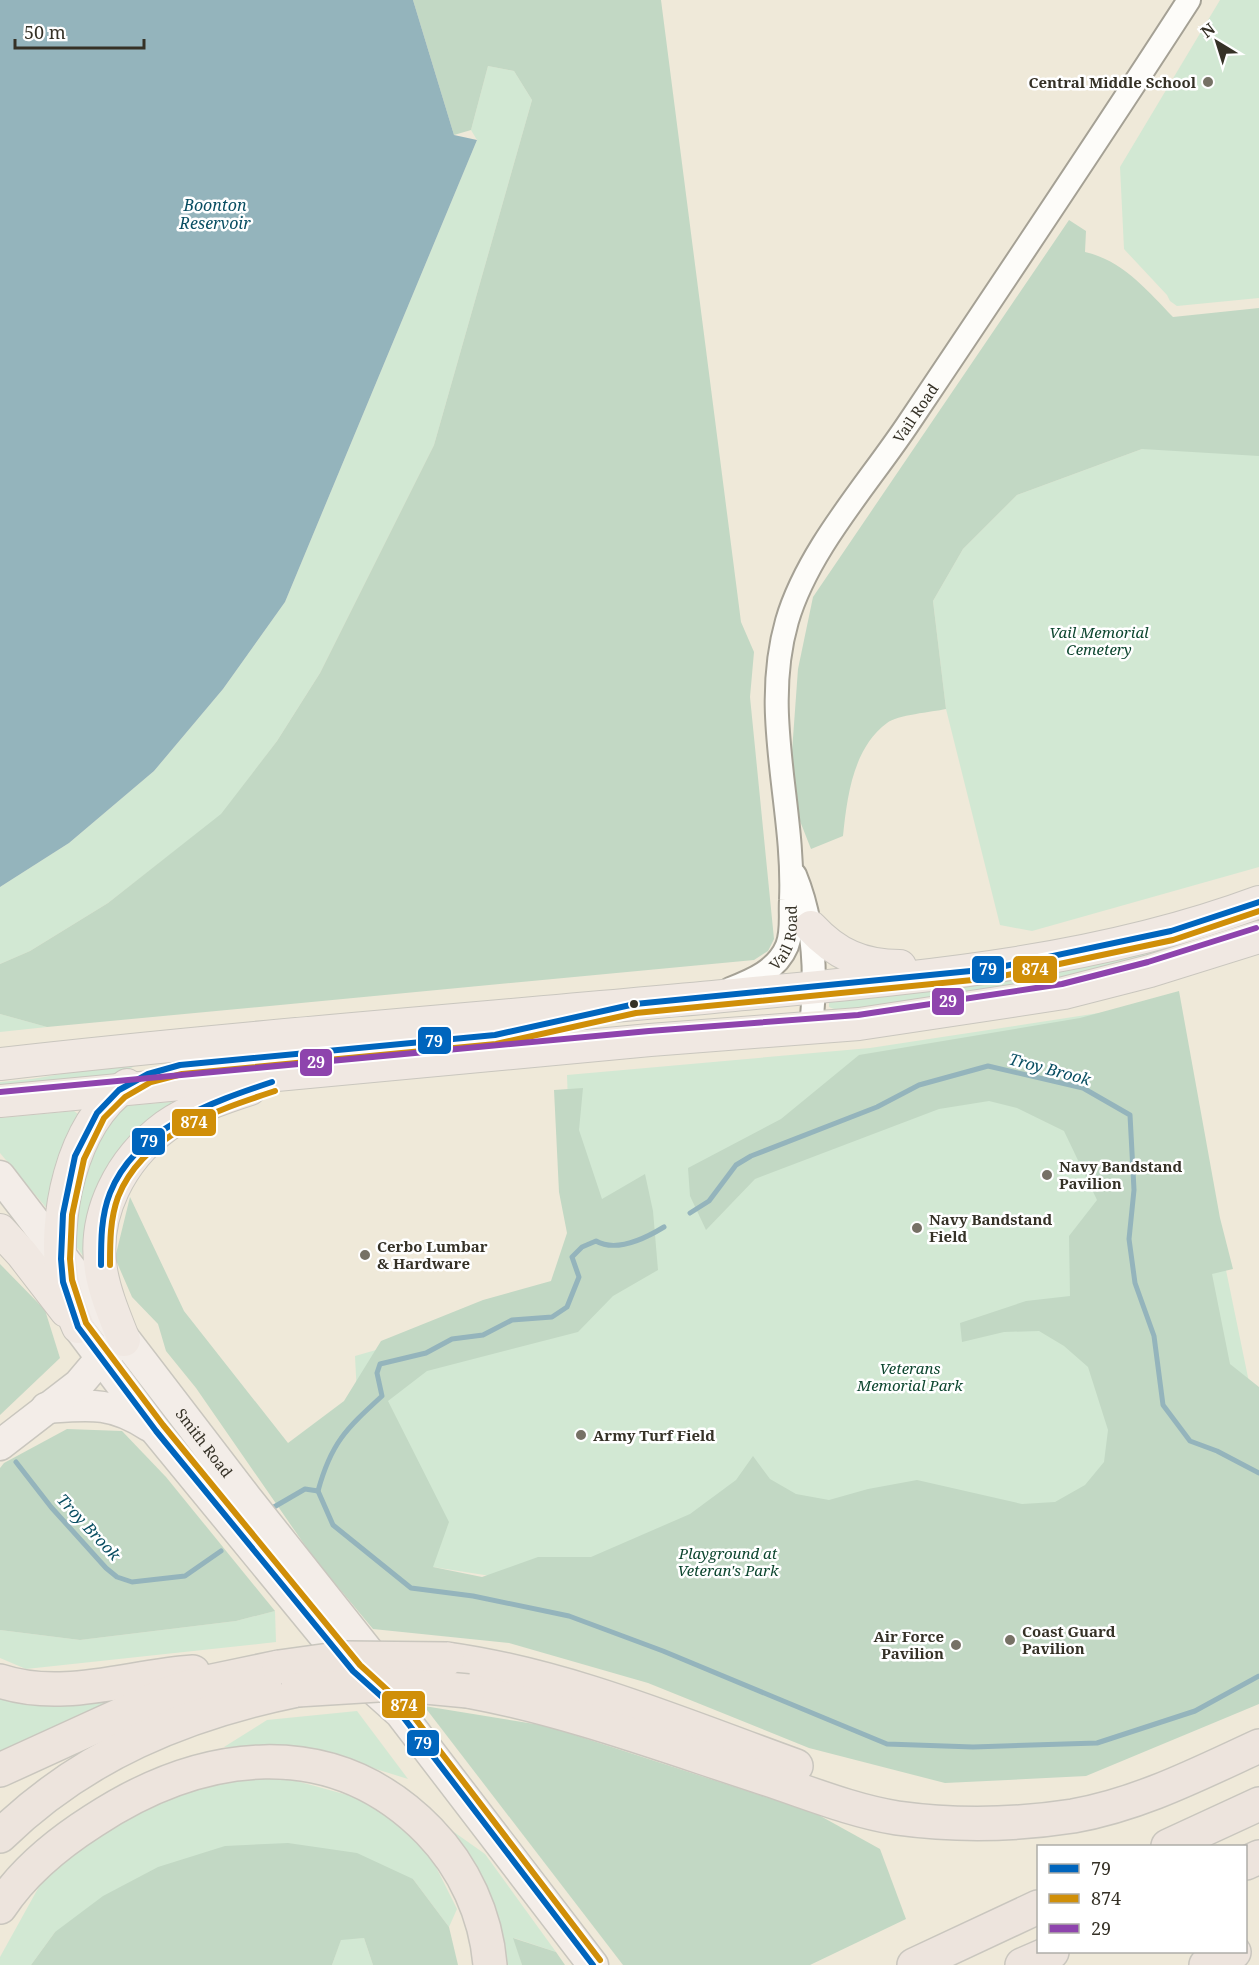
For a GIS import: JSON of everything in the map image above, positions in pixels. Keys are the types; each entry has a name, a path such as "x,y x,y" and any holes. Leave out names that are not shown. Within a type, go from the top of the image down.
{"highway":[{"path":"0,1064 171,1045 635,1004 991,969 1090,950 1171,931 1259,902"},
{"path":"811,927 836,950 861,962 884,966 991,969"},
{"path":"0,1101 859,1024 1064,993 1150,971 1259,938"},
{"path":"78,1328 63,1282 61,1259 63,1214 75,1156 97,1113 119,1090 148,1074 180,1065 495,1035 635,1004"},
{"path":"112,1349 99,1239 106,1205 134,1156 167,1125 189,1113 296,1075"},
{"path":"0,1230 22,1254 78,1328"},
{"path":"0,1836 59,1785 140,1737 344,1658 447,1659 507,1669 579,1689 815,1772 904,1798 949,1804 1015,1803 1068,1797 1112,1788 1156,1774 1221,1764"},
{"path":"0,1681 36,1689 60,1690 163,1674 394,1684 468,1691 568,1714 857,1807 895,1817 940,1822 986,1824 1074,1815 1165,1791 1259,1746"},
{"path":"0,1770 162,1696 198,1684 288,1679"},
{"path":"0,1907 25,1876 75,1832 132,1797 163,1784 227,1764 284,1761 312,1765 367,1783 414,1815 452,1859 466,1881 478,1910 490,1965"},
{"path":"1170,1845 1259,1804"},
{"path":"914,1965 1037,1907"},
{"path":"1022,1965 1050,1953"},
{"path":"1206,1965 1232,1953"}],"main road":[{"name":"Smith Road","path":"0,1176 61,1259 156,1431 353,1671 400,1713 593,1965"},
{"name":"Smith Road","path":"78,1328 112,1349 376,1661 400,1713"},
{"path":"0,1444 79,1384 112,1349"},
{"path":"46,1408 104,1405 134,1416 156,1431"}],"street":[{"name":"Vail Road","path":"706,997 753,981 776,965 787,946 791,932 792,869 775,711 776,680 787,621 798,593 834,530 876,473 1074,178 1189,0"},
{"name":"Vail Road","path":"792,869 806,902 811,927 815,987 811,1027"}],"green space":[{"path":"413,0 661,0 741,622 754,652 750,697 774,939 768,951 754,960 47,1027 0,1014 0,964 30,951 108,903 221,814 277,741 320,673 434,445 532,100 514,71 488,66 471,130 454,135"},
{"name":"Central Middle School","path":"1220,0 1259,0 1259,298 1177,306 1124,249 1120,167"},
{"path":"488,66 514,71 532,100 434,445 320,673 277,741 221,815 108,903 30,951 0,964 0,887 69,843 154,771 223,689 285,602 477,140 471,130"},
{"path":"1069,220 1086,231 1085,252 1123,269 1173,317 1259,308 1259,456 1142,449 1017,495 963,549 933,601 946,709 892,720 876,733 859,759 854,774 843,836 811,849 789,793 798,669 813,597"},
{"name":"Vail Memorial Cemetery","path":"1259,393 1259,867 1032,931 1000,925 946,709 933,601 963,549 1017,495 1142,449"},
{"path":"1259,912 1259,925 1224,938 994,995 839,1011 829,1007 829,997"},
{"name":"Playground at Veteran's Park","path":"1179,991 1220,1218 1233,1269 1212,1274 1230,1364 1259,1387 1259,1704 1086,1776 945,1783 809,1748 648,1683 509,1643 373,1629 313,1557 196,1388 166,1351 158,1324 132,1297 115,1258 130,1197 184,1311 288,1443 344,1401 381,1341 483,1300 551,1281 567,1233 559,1192 554,1090 583,1088 579,1130 602,1199 645,1174 653,1211 658,1270 613,1296 578,1332 427,1371 388,1401 449,1522 433,1567 482,1577 538,1557 591,1557 690,1514 736,1480 753,1456 770,1479 796,1494 829,1500 868,1489 917,1480 1022,1504 1055,1502 1085,1485 1104,1462 1108,1430 1088,1367 1064,1346 1039,1331 1004,1332 962,1342 960,1323 1026,1301 1070,1296 1069,1236 1097,1200 1064,1131 1017,1108 989,1101 939,1109 755,1179 706,1230 690,1196 688,1168 781,1119 859,1055 1080,1018"},
{"name":"Veterans Memorial Park","path":"1171,1002 1259,1431 1259,1664 580,1590 433,1567 357,1395 355,1356 551,1300 574,1270 567,1075 870,1048"},
{"path":"0,1014 47,1027 0,1032"},
{"path":"156,1058 138,1064 109,1081 0,1091 0,1082 32,1079"},
{"path":"171,1102 173,1106 83,1256 73,1242 77,1201 102,1130 125,1106"},
{"path":"74,1111 79,1115 49,1211 0,1153 0,1118"},
{"path":"0,1264 45,1310 60,1358 0,1415"},
{"path":"67,1429 122,1431 166,1477 275,1611 236,1621 80,1640 0,1630 0,1468 4,1463"},
{"path":"275,1611 276,1642 26,1669 0,1658 0,1630 80,1640 236,1621"},
{"path":"0,1696 103,1700 105,1703 0,1755"},
{"path":"424,1706 547,1726 815,1813 880,1849 906,1919 810,1965 623,1965"},
{"path":"357,1711 408,1779 318,1751 224,1747 267,1720"},
{"path":"253,1769 362,1799 424,1843 457,1909 449,1927 413,1879 55,1932 31,1965 0,1965 0,1957 41,1883 118,1816"},
{"path":"444,1825 485,1854 556,1952 514,1938 522,1965 498,1965"},
{"path":"288,1843 357,1853 413,1879 449,1927 458,1965 373,1965 364,1938 341,1940 332,1965 31,1965 55,1932 103,1896 158,1867 225,1846"},
{"path":"364,1938 373,1965 332,1965 341,1939"},
{"path":"513,1938 556,1952 565,1965 522,1965"}],"water":[{"name":"Boonton Reservoir","path":"0,0 413,0 454,135 477,140 285,602 223,689 154,771 69,843 0,887"}],"waterway":[{"name":"Troy Brook","path":"690,1213 709,1201 736,1165 751,1156 877,1107 919,1085 988,1066 1083,1088 1130,1115 1134,1190 1129,1239 1135,1283 1154,1336 1163,1405 1190,1441 1217,1451 1259,1473"},
{"name":"Troy Brook","path":"274,1507 305,1489 318,1491 328,1461 341,1438 382,1396 377,1373 380,1364 426,1353 452,1339 483,1335 512,1320 552,1317 567,1307 579,1277 572,1257 582,1247 596,1241 613,1245 631,1243 664,1227"},
{"name":"Troy Brook","path":"16,1462 51,1507 106,1568 117,1577 132,1582 185,1576 221,1551"},
{"path":"318,1491 333,1525 411,1588 473,1596 569,1616 663,1651 887,1744 973,1747 1097,1743 1195,1711 1259,1676"}],"transit line":[{"name":"79","path":"593,1965 400,1713 353,1671 156,1431 78,1327 63,1282 61,1259 63,1214 75,1156 97,1113 119,1090 148,1074 180,1065 495,1035 635,1004 991,969 1171,931 1259,902"},
{"name":"874","path":"600,1960 407,1708 360,1665 163,1425 86,1323 72,1280 70,1259 72,1215 84,1159 104,1118 125,1097 151,1082 182,1074 496,1044 636,1013 993,978 1173,940 1259,911"},
{"name":"29","path":"0,1092 649,1031 858,1015 1062,984 1148,962 1256,928"},
{"name":"79","path":"101,1265 102,1228 107,1202 122,1170 138,1151 157,1135 201,1109 272,1082"},
{"name":"874","path":"110,1265 110,1239 115,1205 130,1175 145,1157 163,1141 206,1116 275,1091"}],"place":[{"name":"Central Middle School","path":"1208,82"},
{"name":"Navy Bandstand Pavilion","path":"1047,1175"},
{"name":"Navy Bandstand Field","path":"917,1228"},
{"name":"Cerbo Lumbar & Hardware","path":"365,1255"},
{"name":"Army Turf Field","path":"581,1435"},
{"name":"Coast Guard Pavilion","path":"1010,1640"},
{"name":"Air Force Pavilion","path":"956,1645"}]}
